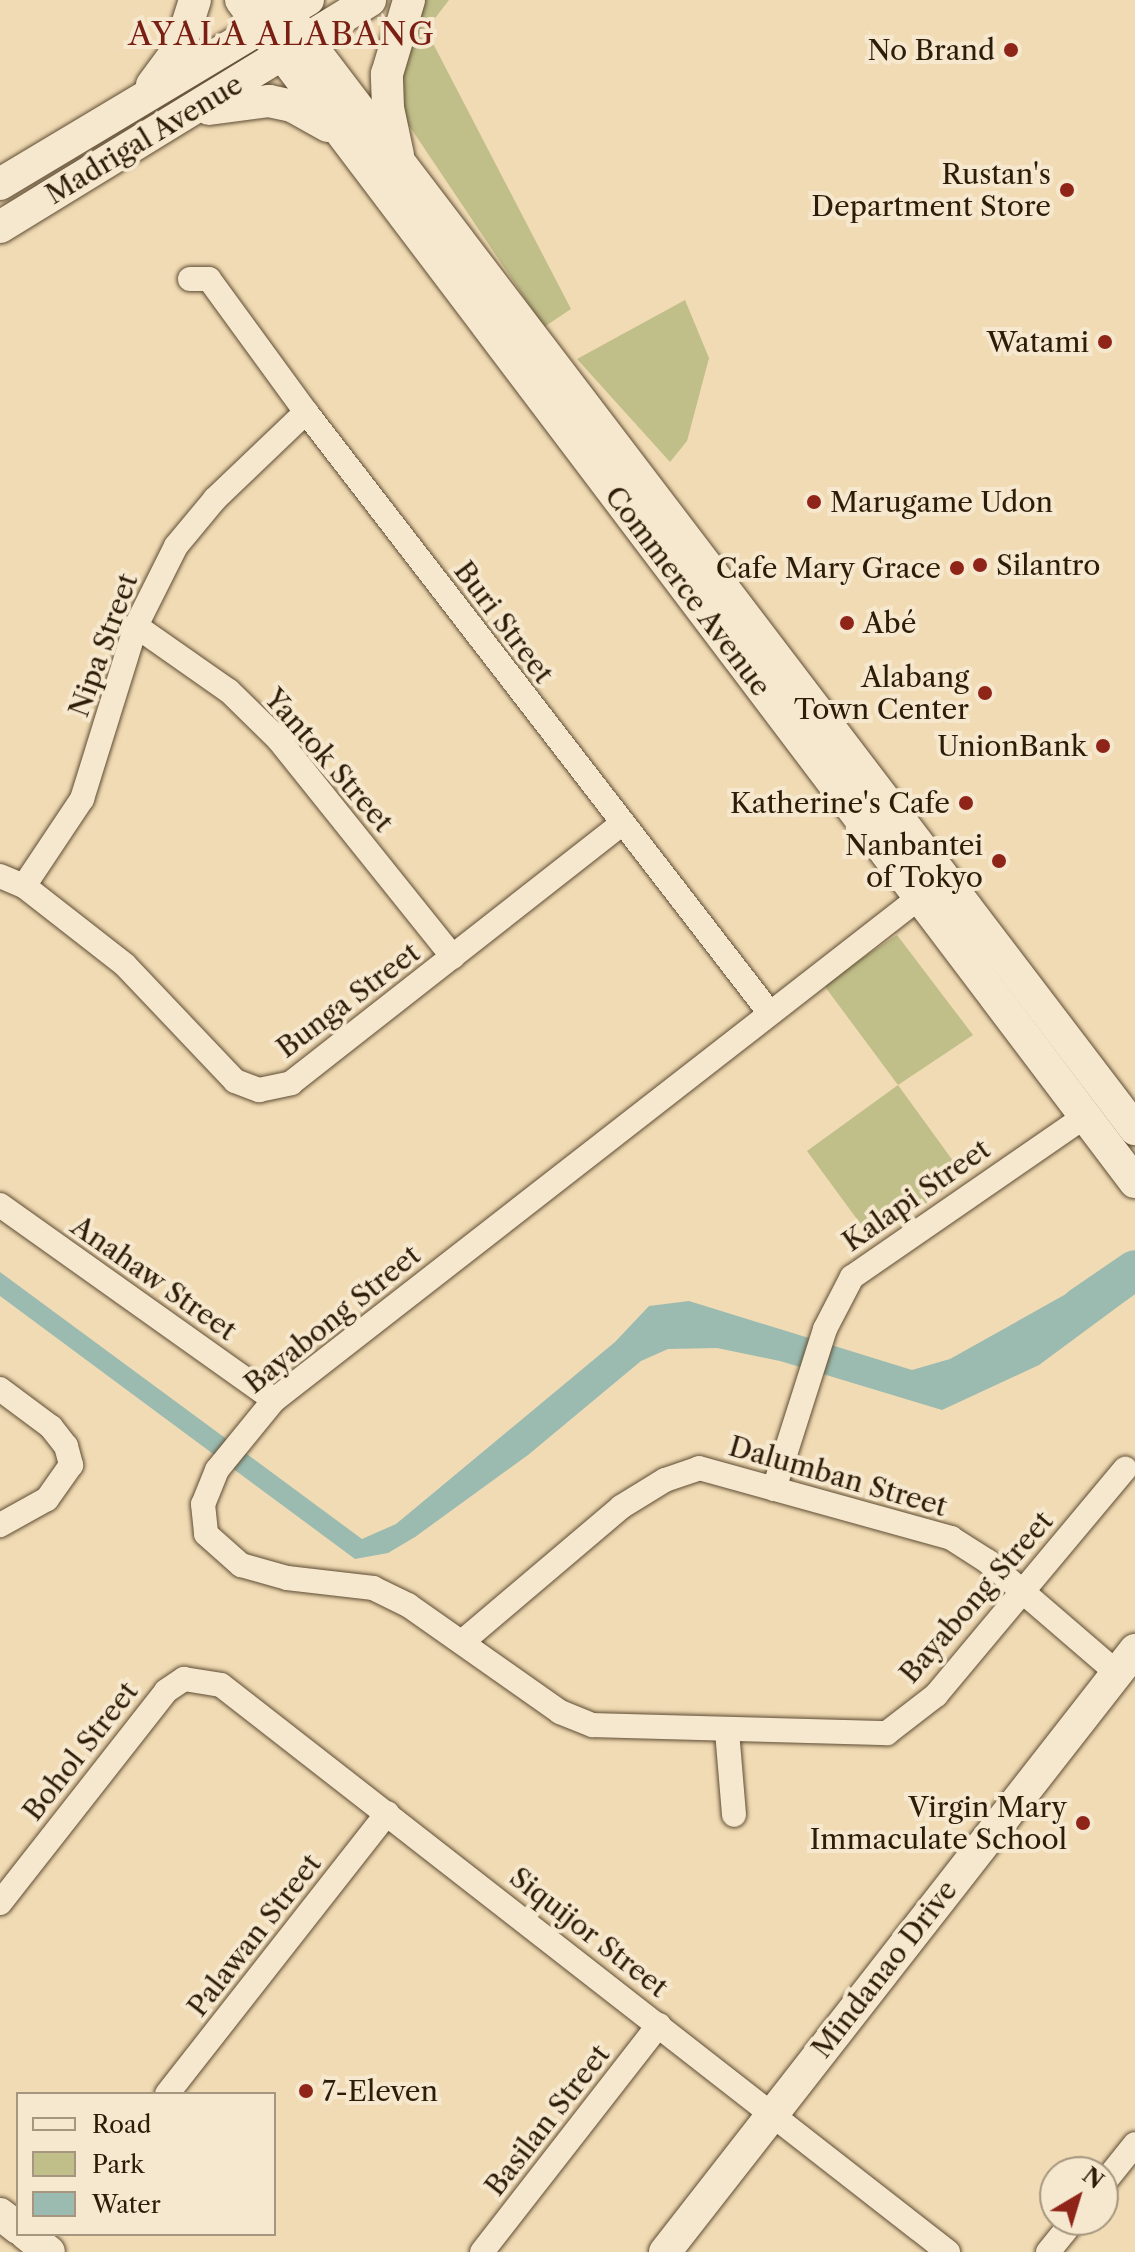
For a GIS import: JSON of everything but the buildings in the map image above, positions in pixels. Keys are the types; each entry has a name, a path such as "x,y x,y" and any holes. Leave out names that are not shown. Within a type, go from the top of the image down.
{"main road":[{"path":"142,96 180,47 195,0"},
{"name":"Commerce Avenue","path":"241,0 282,11 292,49 343,135 1084,1117 1133,1177"},
{"name":"Madrigal Avenue","path":"0,227 370,0"},
{"path":"405,173 388,108 387,74 409,0"},
{"name":"Madrigal Avenue","path":"0,184 282,11"},
{"name":"Commerce Avenue","path":"292,49 405,173 1135,1129"},
{"path":"162,129 215,107 269,101 292,106 343,135"},
{"name":"Mindanao Drive","path":"665,2252 1125,1660"},
{"path":"0,2214 16,2226"}],"street":[{"name":"Buri Street","path":"190,279 209,279 306,412 769,1012"},
{"name":"Nipa Street","path":"24,886 82,799 136,626 176,546 215,499 306,412"},
{"name":"Yantok Street","path":"136,626 229,691 279,740 453,957"},
{"name":"Bunga Street","path":"0,876 24,886 125,965 235,1081 259,1090 291,1083 621,824"},
{"name":"Bayabong Street","path":"920,897 274,1400 217,1470 203,1504 206,1534 241,1565 287,1578 373,1588 462,1642 560,1712 593,1725 887,1733 936,1695 1125,1469"},
{"name":"Kalapi Street","path":"774,1489 810,1387 825,1329 852,1277 1084,1117"},
{"name":"Anahaw Street","path":"0,1205 274,1400"},
{"path":"0,1389 51,1427 66,1446 71,1465 47,1499 0,1525"},
{"name":"Dalumban Street","path":"462,1642 621,1507 665,1480 699,1468 951,1538 1022,1592 1125,1660"},
{"name":"Siquijor Street","path":"184,1679 221,1685 948,2252"},
{"name":"Bohol Street","path":"0,1903 151,1706 184,1679"},
{"path":"727,1731 734,1815"},
{"name":"Palawan Street","path":"169,2092 387,1813"},
{"name":"Basilan Street","path":"482,2252 659,2025"},
{"path":"1119,2164 1135,2144"},
{"path":"1048,2252 1061,2236"}],"green space":[{"path":"422,0 449,0 426,30 571,309 544,327 400,112 401,74"},
{"path":"685,300 709,358 687,441 670,462 577,359"},
{"path":"897,935 973,1035 898,1085 823,984"},
{"path":"898,1085 964,1176 873,1241 807,1151"}],"water":[{"path":"1116,1266 1135,1294 1039,1365 942,1410 780,1361 717,1348 668,1349 641,1361 528,1455 415,1537 388,1553 355,1559 0,1296 0,1272 362,1539 396,1524 615,1342 649,1306 689,1301 912,1370 950,1359"}],"waterway":[{"path":"1081,1307 1135,1270"}],"place":[{"name":"No Brand","path":"1011,50"},
{"name":"Rustan's Department Store","path":"1067,190"},
{"name":"Watami","path":"1105,342"},
{"name":"Marugame Udon","path":"814,502"},
{"name":"Silantro","path":"980,565"},
{"name":"Cafe Mary Grace","path":"957,568"},
{"name":"Abé","path":"847,623"},
{"name":"Alabang Town Center","path":"985,693"},
{"name":"UnionBank","path":"1103,746"},
{"name":"Katherine's Cafe","path":"966,803"},
{"name":"Nanbantei of Tokyo","path":"999,861"},
{"name":"Virgin Mary Immaculate School","path":"1083,1823"},
{"name":"7-Eleven","path":"306,2091"}],"district":[{"name":"AYALA ALABANG","path":"282,34"}]}
